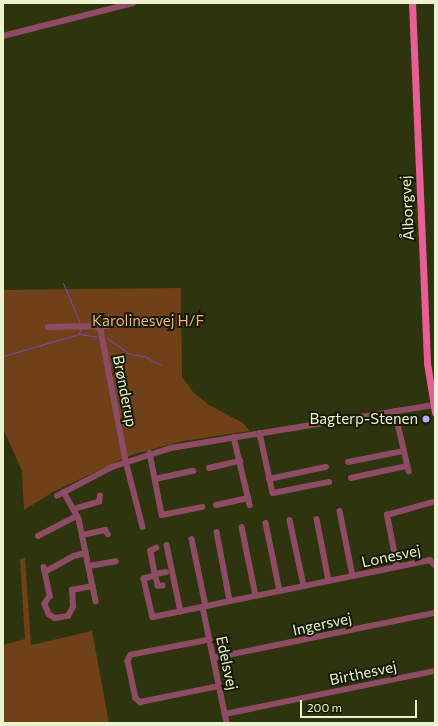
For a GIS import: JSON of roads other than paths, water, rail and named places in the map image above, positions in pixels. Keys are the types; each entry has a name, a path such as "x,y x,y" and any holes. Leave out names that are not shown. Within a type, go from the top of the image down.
{"main road":[{"name":"Ålborgvej","path":"412,3 427,363 434,408"}],"street":[{"path":"3,36 133,3"},
{"path":"48,327 108,326"},
{"name":"Brønderup","path":"97,327 100,330 126,461 143,527"},
{"path":"57,496 126,461 150,453 234,437 395,411 434,408"},
{"path":"351,478 408,469 395,411"},
{"path":"260,433 273,493 329,482"},
{"path":"234,437 250,505"},
{"path":"348,462 404,451"},
{"path":"150,453 163,515 202,507"},
{"path":"208,468 240,461"},
{"path":"269,479 326,467"},
{"path":"155,479 193,471"},
{"path":"64,492 77,516 96,601"},
{"path":"74,508 100,502 100,496"},
{"path":"216,505 248,498"},
{"path":"397,567 387,515 433,502"},
{"name":"Lonesvej","path":"340,511 354,576"},
{"path":"38,536 77,516"},
{"path":"316,519 329,581"},
{"path":"290,520 304,586"},
{"path":"266,523 280,591"},
{"path":"242,527 256,596"},
{"path":"82,535 105,530 108,534"},
{"path":"217,532 230,601"},
{"path":"192,539 204,607"},
{"path":"167,545 181,612"},
{"path":"156,548 150,551 158,586 163,586"},
{"path":"86,553 74,556 44,569 50,596 45,604 50,615 56,619 67,616 73,607 72,590 93,586"},
{"path":"89,566 116,561"},
{"name":"Lonesvej","path":"155,575 144,580 152,616 181,612 397,567 434,563"},
{"path":"155,575 166,572"},
{"name":"Edelsvej","path":"204,607 227,723"},
{"name":"Ingersvej","path":"213,658 435,613"},
{"path":"210,640 132,655 128,661 136,698 140,702 219,686"},
{"name":"Birthesvej","path":"225,714 435,671"}],"waterway":[{"path":"3,88 3,93"},
{"path":"63,283 80,323"},
{"path":"79,334 80,329"},
{"path":"3,356 79,334 97,337"},
{"path":"107,338 130,354 144,356 161,365"}],"place":[{"name":"Bagterp-Stenen","path":"426,419"}],"park label":[{"name":"Karolinesvej H/F","path":"148,321"}]}
